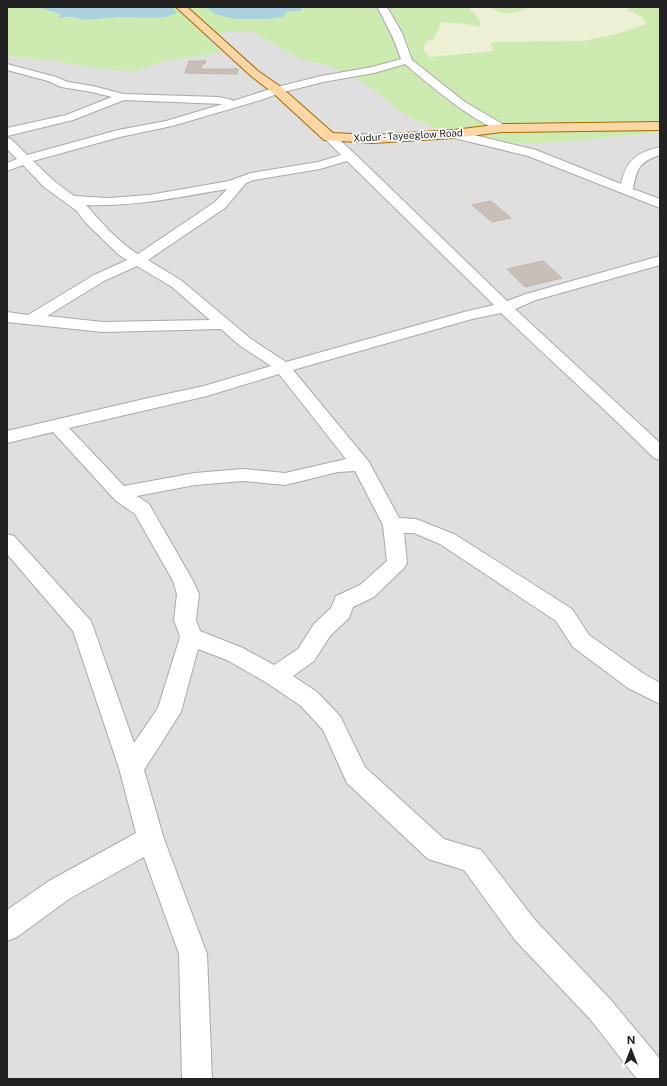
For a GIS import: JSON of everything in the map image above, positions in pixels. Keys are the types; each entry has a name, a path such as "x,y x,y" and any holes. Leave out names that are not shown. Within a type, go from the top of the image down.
{"main road":[{"path":"181,7 254,73 277,90 329,137"},
{"name":"Xudur - Tayeeglow Road","path":"329,137 373,138 454,134 502,128 659,126"}],"street":[{"path":"382,7 387,13 390,23 397,33 407,60 461,104 502,128"},
{"path":"7,167 24,160 118,134 168,124 277,90 302,86 321,79 374,70 394,62 407,60"},
{"path":"7,67 52,79 65,85 93,89 124,97 218,100 237,103"},
{"path":"7,132 69,118 124,97"},
{"path":"454,134 532,153 660,204"},
{"path":"329,137 660,454"},
{"path":"7,142 48,184 82,208 90,219 124,252 140,260 177,284 245,342 271,358 283,368 360,464 393,525 397,563 367,591 343,602 341,612 322,630 306,655 275,676"},
{"path":"626,191 631,166 643,156 660,151"},
{"path":"71,200 109,202 149,199 232,184 251,177 320,165 350,156"},
{"path":"32,319 99,278 140,260 220,205 242,180"},
{"path":"7,437 56,424 207,391 469,315 506,307 532,297 660,260"},
{"path":"7,317 102,327 225,324"},
{"path":"56,424 121,493 142,509 183,581 188,594 185,620 190,637 168,712 130,768"},
{"path":"121,493 195,479 243,475 285,479 338,466 360,464"},
{"path":"393,525 416,526 447,539 564,615 581,641 636,681 660,694"},
{"path":"7,541 83,627 130,768 151,839 193,954 197,1079"},
{"path":"190,637 235,654 275,676 309,699 332,723 356,775 437,850 472,859 525,930 600,1009 657,1079"},
{"path":"7,927 59,890 151,839"}],"shaded area":[{"path":"224,32 253,32 300,59 330,66 363,82 408,117 478,145 569,142 660,132 660,1079 7,1079 7,56 137,71 163,61 220,53 209,39"}],"green space":[{"path":"7,7 40,8 61,14 59,18 70,17 84,20 122,17 166,17 173,8 172,7 206,7 215,14 283,17 288,12 301,11 302,7 468,7 481,21 479,27 466,24 441,22 434,39 427,41 423,49 429,57 493,51 491,43 495,42 584,41 620,33 646,24 641,16 626,10 633,7 660,7 660,132 569,142 478,145 408,117 363,82 330,66 300,59 253,32 224,32 209,39 221,53 163,61 137,71 108,70 56,61 7,56"},
{"path":"468,7 490,7 494,11 525,9 530,7 633,7 627,10 642,16 645,19 646,24 621,33 584,41 504,41 491,44 493,51 429,57 423,49 427,41 434,39 441,22 466,24 481,20"},
{"path":"490,7 530,7 520,11 504,13"}],"water":[{"path":"28,7 172,7 177,13 166,17 122,17 84,20 70,17 58,18 60,14 40,8"},
{"path":"206,7 302,7 301,11 288,12 283,17 269,19 234,19 215,14"}],"building":[{"path":"189,61 206,61 205,64 202,64 201,69 238,69 237,74 185,73"},
{"path":"491,201 511,218 492,222 472,205"},
{"path":"543,261 562,278 525,287 507,269"}]}
